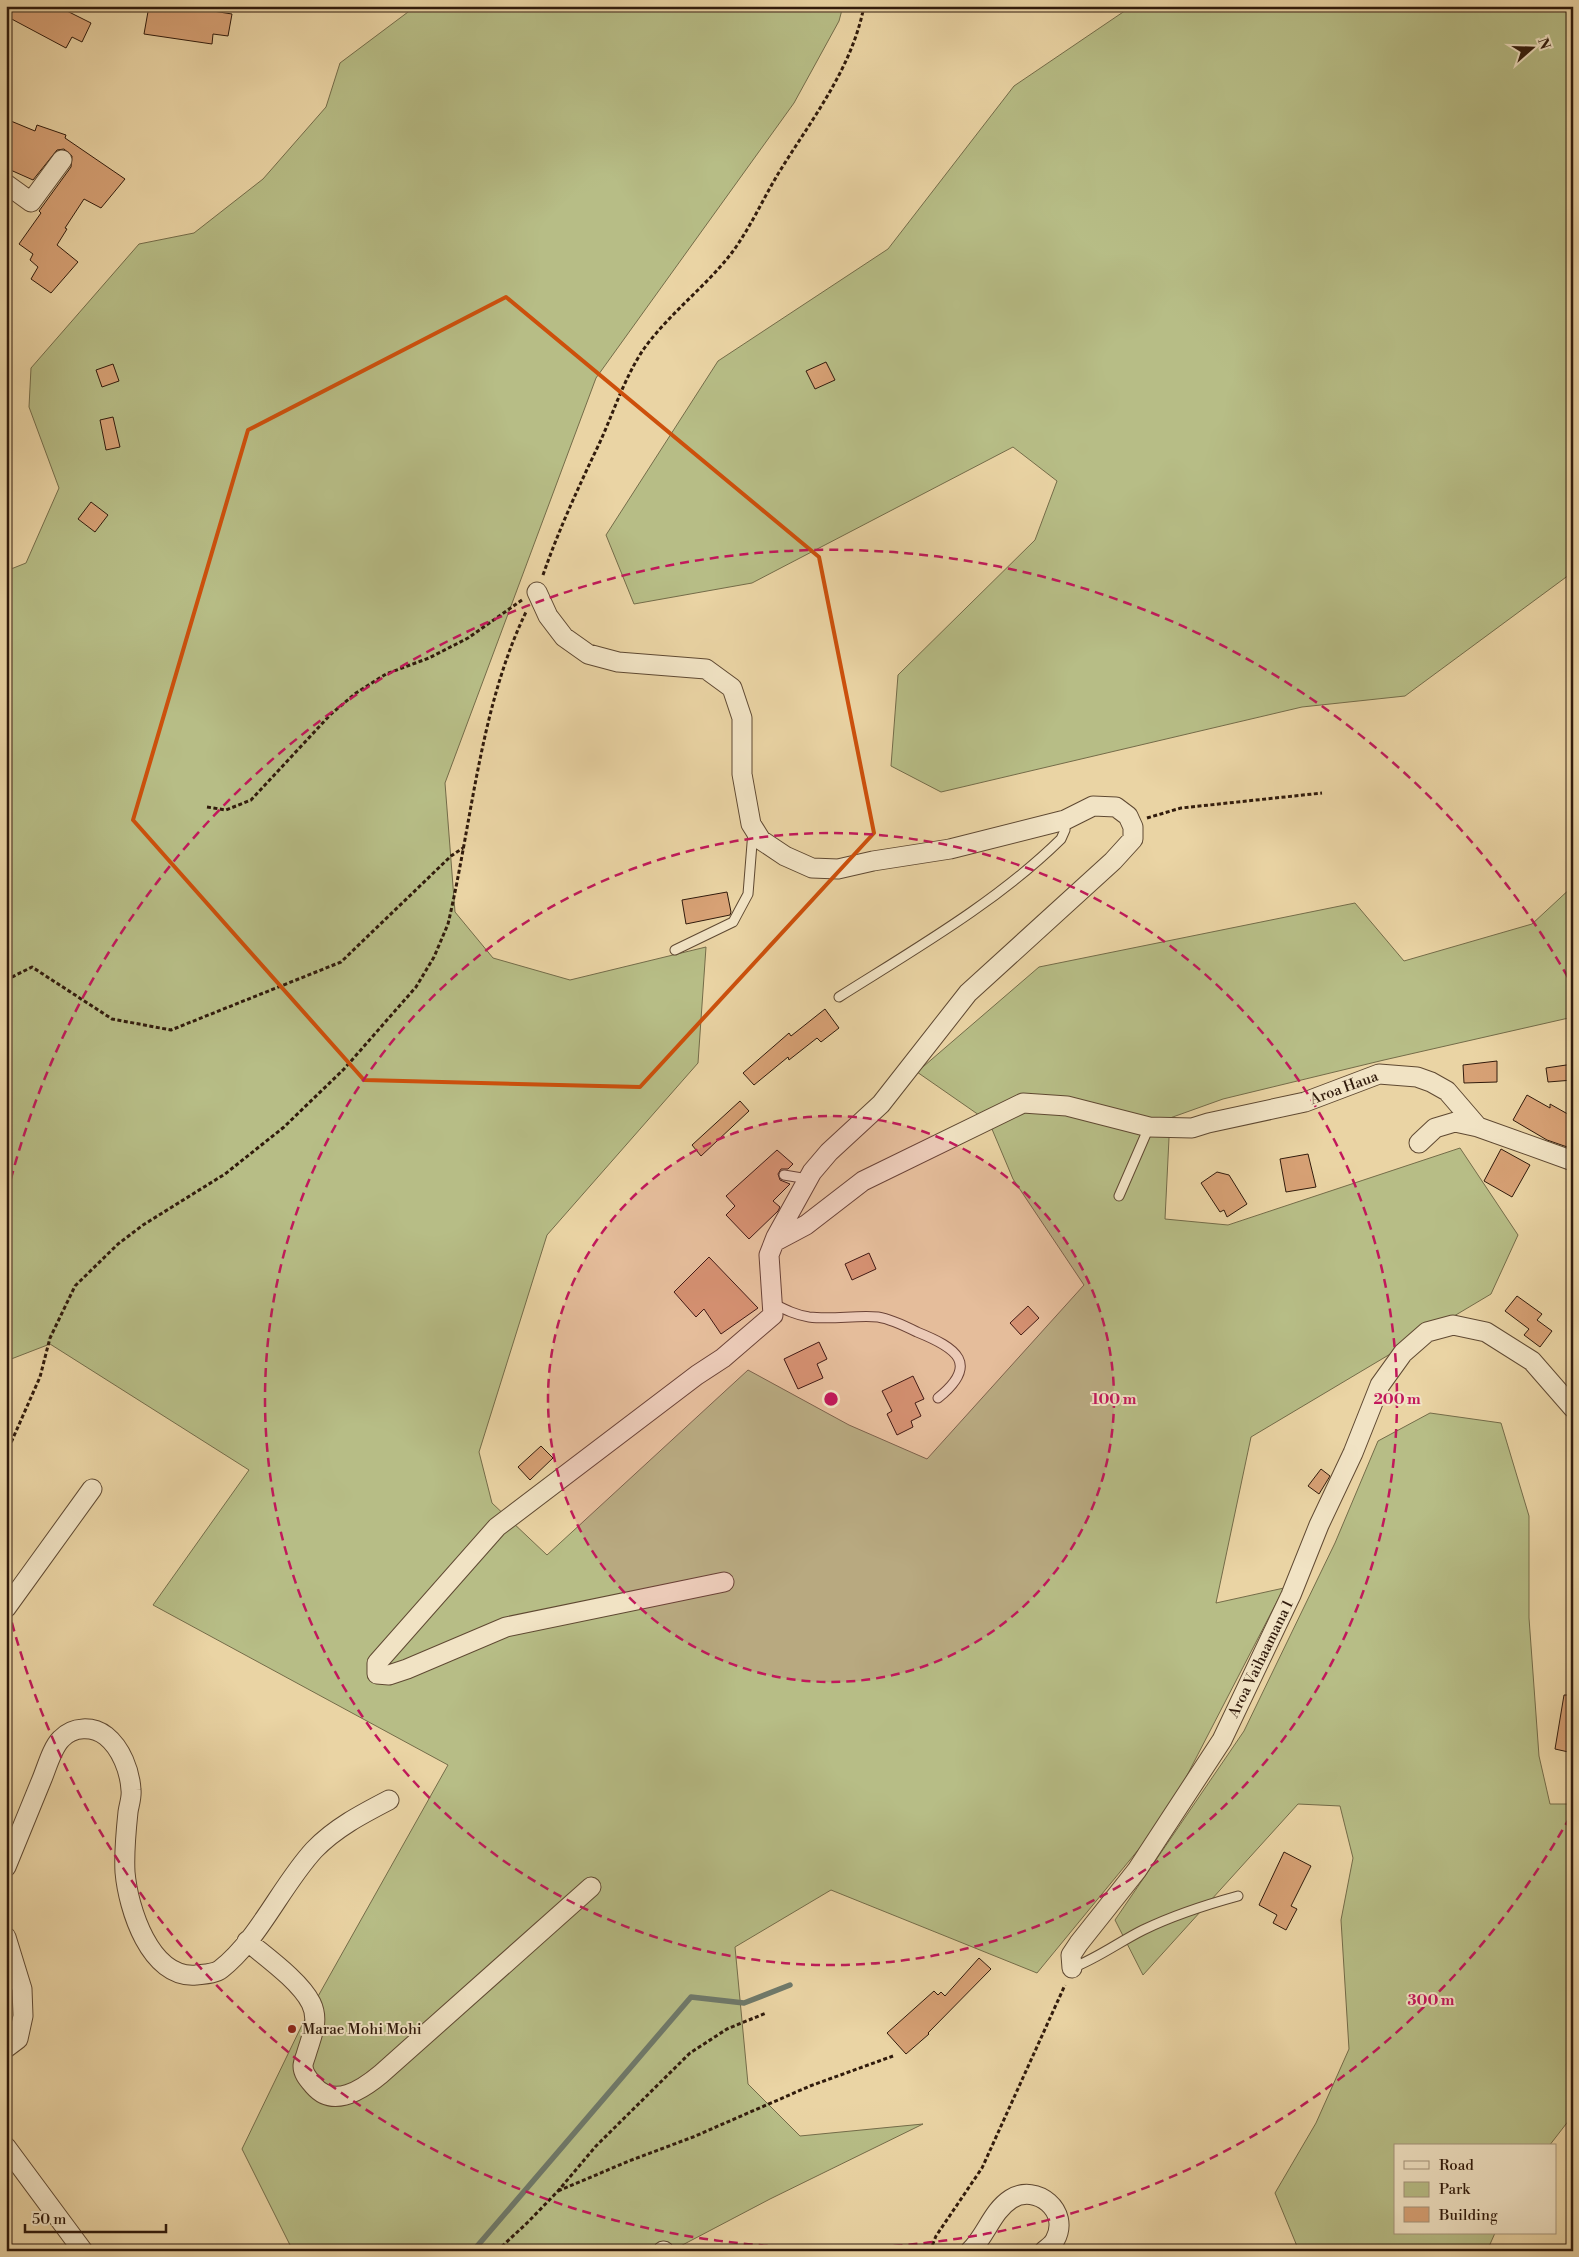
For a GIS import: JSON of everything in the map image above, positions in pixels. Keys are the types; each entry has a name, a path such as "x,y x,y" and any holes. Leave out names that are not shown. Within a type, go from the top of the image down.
{"street":[{"path":"6,184 31,202 62,160"},
{"path":"538,590 548,616 564,637 588,654 618,662 706,669 732,688 742,718 742,774 753,827 761,840 785,856 812,868 838,869 873,861 950,849 1065,820 1093,806 1116,807 1132,822 1133,839 1113,861 968,993 887,1096 829,1152 808,1179 769,1255 770,1288 774,1304 773,1316 762,1327 497,1527 377,1663 377,1674 389,1674 407,1669 506,1627 724,1582"},
{"name":"Aroa Haua","path":"774,1242 806,1224 864,1181 1023,1102 1067,1106 1149,1128 1192,1128 1208,1122 1305,1102 1379,1074 1416,1077 1431,1082 1447,1092 1478,1127"},
{"path":"1419,1143 1435,1128 1454,1122 1478,1127 1573,1161"},
{"name":"Aroa Vaihaamana 1","path":"1072,1968 1071,1955 1137,1870 1222,1740 1291,1595 1319,1525 1353,1453 1380,1385 1403,1353 1427,1332 1453,1325 1486,1332 1532,1361 1573,1408"},
{"path":"6,1608 92,1489"},
{"path":"6,1867 49,1762 61,1739 72,1732 87,1728 98,1730 117,1748 126,1765 131,1790 125,1872 129,1896 150,1950 164,1965 193,1976 220,1970 247,1942 290,1880 315,1849 346,1823 389,1800"},
{"path":"247,1942 289,1976 310,2002 316,2022 303,2066 307,2078 317,2090 332,2096 343,2095 362,2090 591,1887"},
{"path":"6,1937 22,1989 22,2016 18,2039 6,2048"},
{"path":"6,2147 82,2251"},
{"path":"970,2251 978,2244 1000,2208 1012,2198 1026,2194 1044,2197 1057,2211 1059,2224 1056,2240 1044,2251"}],"lane":[{"path":"839,997 901,958 1013,881 1061,839 1065,830 1065,820"},
{"path":"675,950 733,922 748,894 753,827"},
{"path":"1118,1196 1149,1128"},
{"path":"784,1175 808,1179"},
{"path":"774,1304 792,1313 811,1317 880,1318 943,1343 954,1352 960,1363 960,1375 954,1385 938,1398"},
{"path":"1072,1968 1095,1959 1142,1930 1174,1915 1238,1896"}],"path":[{"path":"6,1454 40,1377 50,1338 75,1286 118,1244 142,1225 225,1174 284,1127 344,1069 416,987 434,957 448,924 492,708 503,667 538,590 579,482 600,441 620,390 644,350 685,301 722,266 747,229 778,173 841,74 860,28 864,6"},
{"path":"207,807 226,810 251,800 331,714 356,693 386,674 429,658 468,638 538,590"},
{"path":"1132,822 1181,808 1322,793"},
{"path":"6,980 32,967 112,1019 171,1030 342,962 452,856 464,848"},
{"path":"930,2251 936,2236 982,2168 1072,1968"},
{"path":"497,2251 558,2191 596,2146 690,2053 727,2029 766,2013"},
{"path":"558,2191 693,2137 810,2086 893,2056"}],"highlighted area":[{"path":"506,297 819,557 874,833 640,1087 364,1080 133,820 248,430"}],"green space":[{"path":"416,6 843,6 839,21 794,103 596,378 445,783 455,912 493,958 570,980 706,947 698,1063 547,1235 479,1452 492,1503 547,1555 748,1370 849,1425 927,1459 1084,1285 1013,1179 989,1122 917,1072 1039,967 1355,903 1404,961 1532,924 1573,886 1573,1017 1223,1099 1170,1118 1165,1219 1228,1225 1460,1148 1518,1235 1491,1294 1251,1437 1216,1603 1284,1588 1166,1816 1037,1973 831,1890 735,1947 748,2084 800,2136 923,2124 770,2199 671,2251 293,2251 242,2149 303,2023 448,1765 153,1605 249,1470 50,1344 6,1361 6,571 26,563 59,488 29,407 31,368 139,244 194,233 263,179 326,107 340,63"},
{"path":"1132,6 1573,6 1573,572 1405,696 1302,707 941,792 891,766 898,675 1035,540 1057,481 1013,447 752,583 634,604 606,535 718,361 888,249 1014,86"},
{"path":"1430,1413 1501,1423 1529,1516 1529,1618 1539,1756 1550,1804 1573,1804 1573,2115 1551,2144 1394,2144 1394,2234 1495,2234 1487,2251 1299,2251 1275,2193 1316,2123 1349,2049 1341,1920 1353,1858 1340,1806 1298,1804 1143,1975 1115,1920 1244,1731 1335,1543 1378,1441"}],"building":[{"path":"6,6 57,6 91,23 82,42 72,37 66,48 6,16"},
{"path":"149,6 181,6 232,14 228,36 213,34 212,44 144,34"},
{"path":"6,119 35,131 37,125 66,135 65,138 125,179 101,208 84,199 65,228 67,229 57,245 78,262 51,293 31,279 38,267 30,260 33,254 19,244 41,213 39,211 71,167 72,156 64,149 57,150 33,180 6,168"},
{"path":"826,362 835,380 815,389 806,371"},
{"path":"113,364 119,381 102,387 96,370"},
{"path":"113,417 120,447 106,450 100,420"},
{"path":"91,502 108,515 95,532 78,519"},
{"path":"727,892 730,915 686,924 682,900"},
{"path":"825,1009 839,1028 821,1042 817,1038 789,1060 788,1057 754,1085 743,1073 789,1033 791,1036"},
{"path":"1497,1061 1497,1082 1464,1083 1463,1065"},
{"path":"1573,1064 1573,1080 1548,1082 1546,1068"},
{"path":"1527,1095 1550,1108 1550,1104 1573,1117 1573,1149 1547,1140 1513,1120"},
{"path":"740,1101 749,1111 701,1156 692,1145"},
{"path":"1501,1149 1530,1165 1512,1197 1484,1181"},
{"path":"777,1150 793,1164 788,1169 781,1169 778,1174 780,1180 790,1184 773,1201 780,1207 778,1211 749,1239 726,1215 735,1206 726,1196"},
{"path":"1308,1154 1316,1187 1286,1192 1280,1159"},
{"path":"1217,1172 1229,1175 1247,1204 1227,1217 1224,1210 1220,1212 1201,1183"},
{"path":"869,1253 876,1269 852,1280 845,1264"},
{"path":"709,1257 758,1308 721,1334 704,1309 696,1317 674,1292"},
{"path":"1517,1296 1542,1314 1537,1320 1552,1331 1540,1347 1524,1335 1529,1329 1505,1311"},
{"path":"1028,1306 1039,1318 1021,1335 1010,1323"},
{"path":"819,1342 827,1359 817,1364 823,1378 798,1389 784,1359"},
{"path":"913,1376 924,1399 915,1403 921,1416 911,1421 913,1427 897,1435 887,1414 892,1411 882,1391"},
{"path":"541,1446 553,1458 530,1480 518,1467"},
{"path":"1321,1469 1330,1476 1319,1494 1308,1486"},
{"path":"1564,1695 1573,1695 1573,1753 1555,1749"},
{"path":"1284,1852 1311,1866 1291,1906 1297,1909 1286,1930 1273,1923 1277,1915 1259,1905"},
{"path":"979,1958 991,1969 929,2034 906,2054 887,2033 934,1991 938,1995 941,1992 945,1996"}],"waterway":[{"path":"473,2251 691,1997 744,2003 790,1985"}],"place":[{"name":"Marae Mohi Mohi","path":"292,2029"}]}
